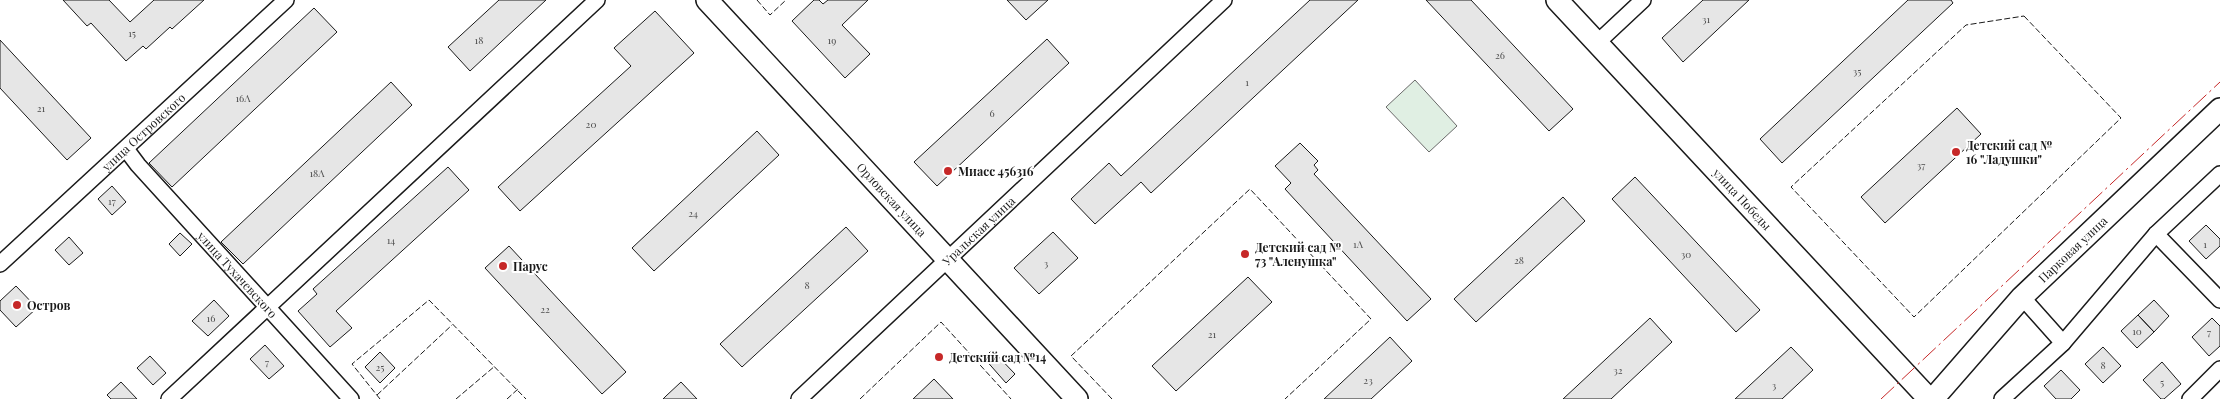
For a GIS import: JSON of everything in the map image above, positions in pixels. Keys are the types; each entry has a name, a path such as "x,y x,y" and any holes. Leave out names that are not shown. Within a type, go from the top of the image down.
{"street":[{"name":"улица Островского","path":"0,264 286,0"},
{"path":"169,399 597,0"},
{"name":"Орловская улица","path":"707,0 1077,399"},
{"name":"Уральская улица","path":"799,399 1224,0"},
{"name":"улица Победы","path":"1557,0 1931,399"},
{"path":"1597,43 1643,0"},
{"name":"Парковая улица","path":"1931,399 2022,297 2220,108"},
{"name":"улица Тухачевского","path":"126,149 138,165 351,399"},
{"path":"2002,399 2063,343 2156,234 2220,174"},
{"path":"2156,234 2220,300"},
{"path":"2022,297 2063,343"},
{"path":"2190,399 2220,369"}],"green space":[{"path":"1415,80 1457,126 1429,152 1386,107"}],"building":[{"path":"63,0 109,0 130,22 154,0 204,0 172,29 170,27 146,49 143,46 126,61 91,23 87,26"},
{"path":"499,0 546,0 470,71 448,47"},
{"path":"814,0 819,0 823,4 828,0 868,0 842,25 870,54 845,78 792,21"},
{"path":"1007,0 1048,0 1026,20"},
{"path":"1310,0 1358,0 1151,193 1141,182 1095,224 1071,199 1109,163 1121,176"},
{"path":"1426,0 1471,0 1573,109 1549,131"},
{"path":"1703,0 1749,0 1683,62 1662,38"},
{"path":"1908,0 1951,0 1953,3 1782,163 1760,139"},
{"path":"314,8 337,32 172,187 149,163"},
{"path":"655,11 694,53 520,211 498,187 631,66 614,48"},
{"path":"1047,39 1069,63 937,186 914,162"},
{"path":"0,40 91,138 67,160 0,88"},
{"path":"391,82 412,105 243,264 221,242"},
{"path":"1957,108 1981,134 1885,223 1861,197"},
{"path":"757,131 779,155 654,271 632,248"},
{"path":"1300,143 1318,161 1314,165 1318,170 1314,174 1431,299 1407,321 1285,189 1291,183 1275,166"},
{"path":"448,167 469,190 336,311 352,328 330,347 298,311 317,294 313,289"},
{"path":"1635,177 1760,310 1736,332 1612,199"},
{"path":"112,186 126,202 112,215 98,199"},
{"path":"1563,197 1585,221 1476,322 1454,299"},
{"path":"2206,225 2220,239 2220,246 2206,259 2189,241"},
{"path":"846,227 868,251 742,367 720,344"},
{"path":"1053,232 1078,258 1039,294 1014,268"},
{"path":"180,233 192,244 180,256 169,244"},
{"path":"69,237 83,253 69,265 55,250"},
{"path":"509,246 626,372 602,394 485,268"},
{"path":"1248,277 1272,302 1176,391 1152,366"},
{"name":"Остров","path":"16,286 37,308 16,327 0,310 0,301"},
{"path":"214,300 229,316 208,336 192,321"},
{"path":"2154,300 2169,316 2154,332 2138,315"},
{"path":"2138,315 2154,332 2137,348 2121,331"},
{"path":"1650,318 1672,342 1611,399 1563,399"},
{"path":"2212,318 2220,326 2220,346 2209,356 2192,337"},
{"path":"1390,337 1412,361 1371,399 1324,399"},
{"path":"265,345 284,366 269,379 250,359"},
{"path":"1791,347 1813,370 1782,399 1735,399"},
{"path":"2103,347 2121,366 2103,383 2085,364"},
{"path":"992,350 1015,374 1006,383 984,358"},
{"path":"380,352 395,368 380,383 365,367"},
{"path":"150,356 166,373 153,385 137,368"},
{"path":"2162,362 2181,384 2164,399 2161,399 2143,380"},
{"path":"2061,370 2080,390 2071,399 2056,399 2044,386"},
{"path":"934,379 953,399 913,399"},
{"path":"121,382 137,399 111,399 107,395"},
{"path":"681,382 697,399 663,399 666,396"}],"fence":[{"path":"757,0 770,15 786,0"},
{"path":"2024,16 2121,118 1914,317 1791,187 1966,25 2024,16"},
{"path":"1112,399 1071,356 1250,189 1371,319 1285,399"},
{"path":"380,399 352,364 429,300 526,399"},
{"path":"860,399 941,322 1011,399"},
{"path":"377,395 452,325"},
{"path":"456,399 495,366"},
{"path":"507,399 518,389"}],"power":[{"path":"1881,399 2220,82"}],"place":[{"name":"Детский сад № 16 \"Ладушки\"","path":"1956,152"},
{"name":"Миасс 456316","path":"948,171"},
{"name":"Детский сад № 73 \"Аленушка\"","path":"1245,254"},
{"name":"Парус","path":"503,266"},
{"name":"Остров","path":"17,305"},
{"name":"Детский сад №14","path":"939,357"}]}
